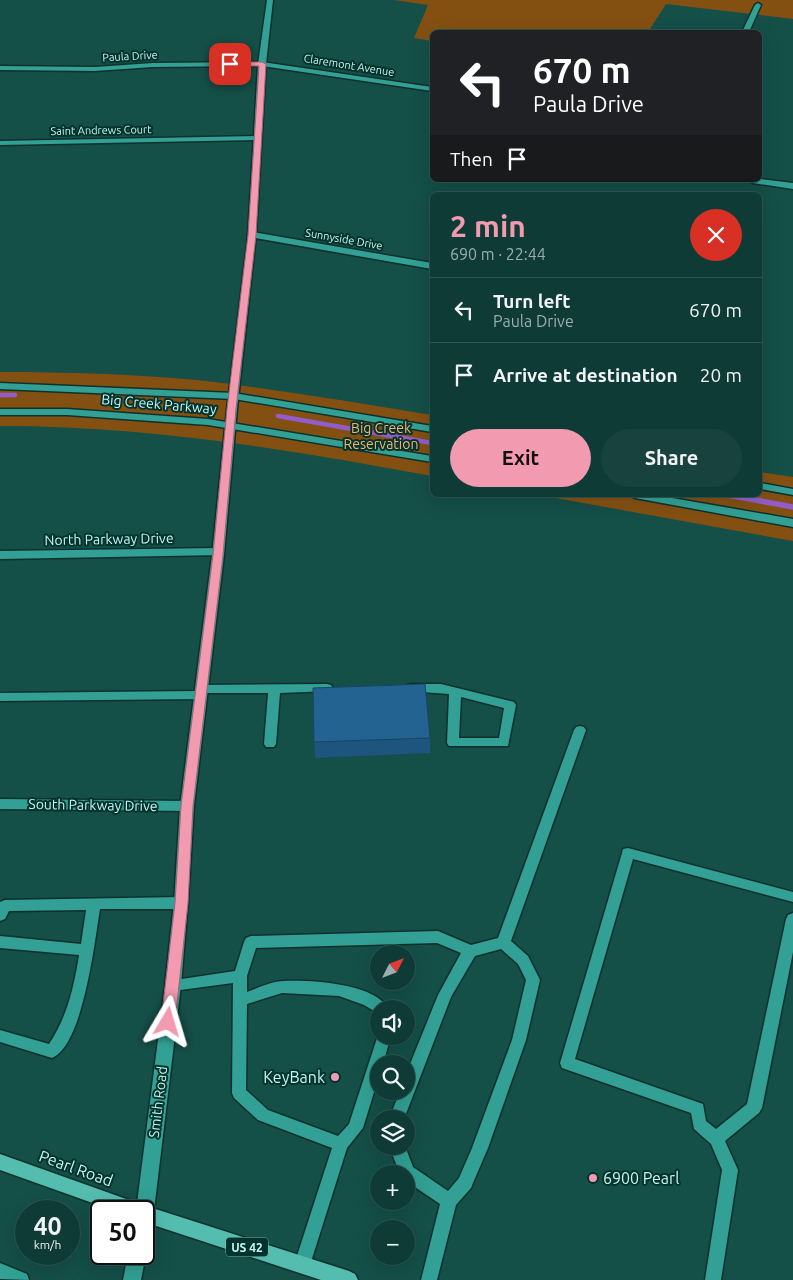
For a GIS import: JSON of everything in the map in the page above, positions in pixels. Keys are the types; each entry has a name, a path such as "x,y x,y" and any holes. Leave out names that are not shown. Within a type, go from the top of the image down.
{"main road":[{"name":"Pearl Road","path":"0,1162 104,1200"},
{"name":"Pearl Road","path":"155,1218 349,1280"}],"street":[{"name":"Smith Road","path":"145,1200 172,985 181,903 187,806 218,552 230,424 252,235 262,64 270,0"},
{"path":"746,30 758,5"},
{"name":"Paula Drive","path":"0,68 95,69 152,65 262,64"},
{"name":"Claremont Avenue","path":"262,64 430,90"},
{"name":"Saint Andrews Court","path":"0,143 202,140 219,142 258,140"},
{"path":"762,181 793,186"},
{"name":"Sunnyside Drive","path":"252,235 430,266"},
{"name":"Big Creek Parkway","path":"0,386 234,396 430,429"},
{"name":"Big Creek Parkway","path":"0,412 95,413 230,424 430,459"},
{"path":"762,486 793,492"},
{"path":"646,497 793,523"},
{"name":"North Parkway Drive","path":"0,555 218,552"},
{"name":"South Parkway Drive","path":"0,804 187,806"},
{"path":"132,1280 135,1265"}],"lane":[{"path":"270,744 274,688"},
{"path":"0,697 201,692 274,688 343,688"},
{"path":"402,688 442,688 455,691 510,705 504,743 454,743 455,691"},
{"path":"503,943 580,730"},
{"path":"713,1280 730,1170 716,1139 698,1117 567,1063 628,853 793,897"},
{"path":"0,915 5,906 181,903"},
{"path":"0,1036 52,1051 62,1038 81,984 94,904"},
{"path":"716,1139 754,1108 793,919"},
{"path":"341,1144 263,1115 239,1092 240,976 250,942 438,937 470,951 503,943"},
{"path":"0,942 86,950"},
{"path":"429,1280 449,1201 465,1183 480,1148 519,1040 533,980 523,960 503,943"},
{"path":"400,1110 445,995 470,951"},
{"path":"172,985 240,976"},
{"path":"240,1000 282,987 339,990 370,1001"},
{"path":"302,1265 341,1144 355,1128 381,1045"},
{"path":"400,1155 407,1172 449,1201"},
{"path":"0,1271 21,1280"}],"green space":[{"path":"394,0 793,0 793,19 666,4 649,30 430,30 430,41 414,38 428,5"},
{"name":"Big Creek Reservation","path":"0,372 148,376 197,380 430,415 430,476 271,448 217,441 110,430 0,426"},
{"path":"762,472 793,477 793,541 550,497 762,497"}],"building":[{"path":"425,684 430,738 314,742 313,688"}],"waterway":[{"path":"0,395 15,395"},
{"path":"278,416 430,443"},
{"path":"739,497 793,507"}],"place":[{"name":"KeyBank","path":"335,1077"},
{"name":"6900 Pearl","path":"593,1178"}],"route":[{"path":"168,1022 181,903 187,806 218,555 232,409 252,235 262,64 230,64"}]}
